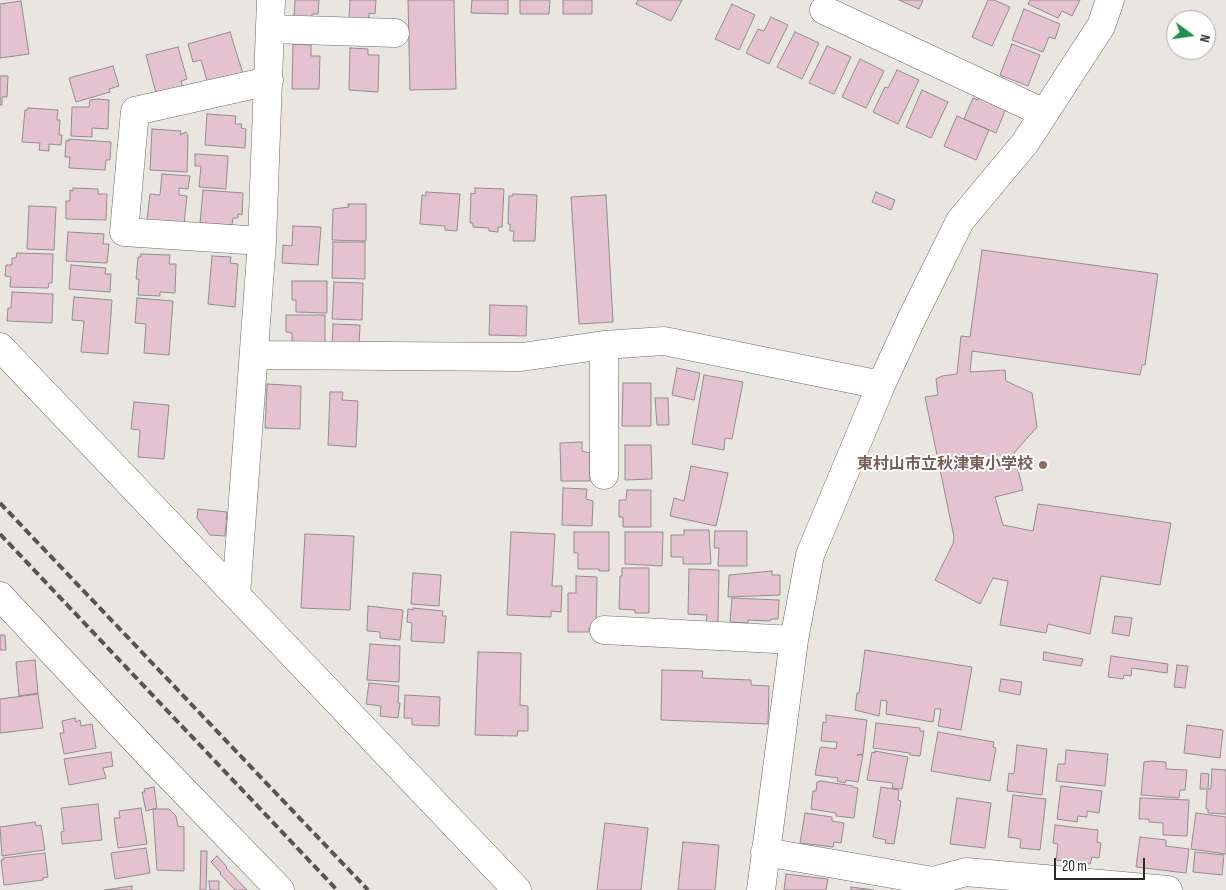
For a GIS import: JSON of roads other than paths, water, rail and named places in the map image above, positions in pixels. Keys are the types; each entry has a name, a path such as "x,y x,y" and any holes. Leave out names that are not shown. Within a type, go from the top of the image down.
{"street":[{"path":"236,595 262,241 271,0"},
{"path":"761,890 794,640 810,555 881,385 960,221 1025,143 1102,26 1110,0"},
{"path":"824,10 1044,113"},
{"path":"270,29 395,33"},
{"path":"262,241 124,232 135,111 269,81"},
{"path":"254,355 522,357 604,344 664,340 881,385"},
{"path":"604,344 604,475"},
{"path":"0,347 517,890"},
{"path":"0,596 155,761 280,890"},
{"path":"604,630 794,640"},
{"path":"765,852 933,881 966,872 1168,890"}],"railway":[{"path":"0,503 368,890"},
{"path":"0,534 337,890"}],"place":[{"name":"東村山市立秋津東小学校","path":"1043,465"}]}
